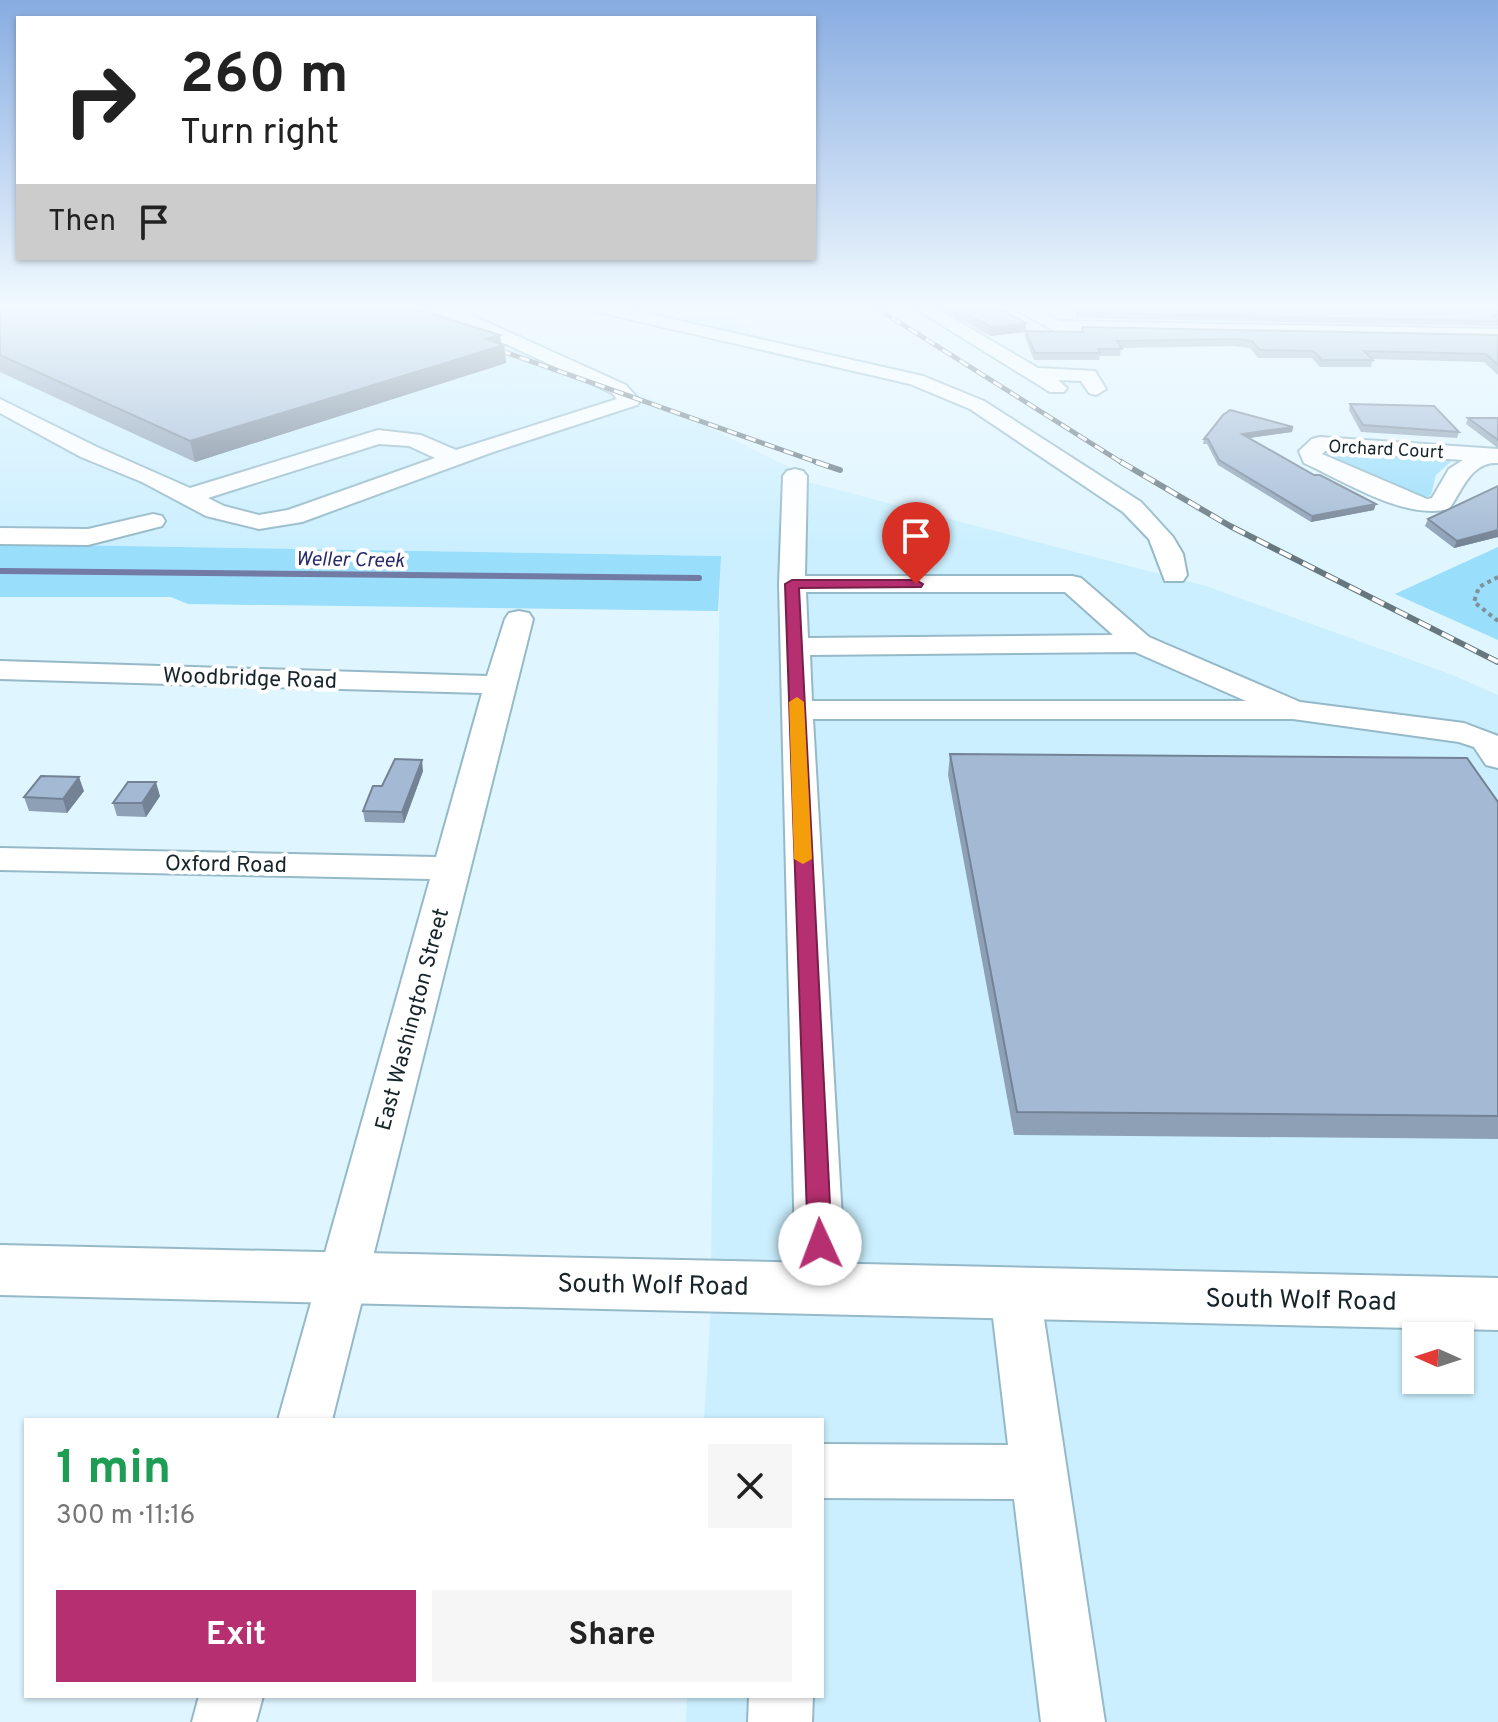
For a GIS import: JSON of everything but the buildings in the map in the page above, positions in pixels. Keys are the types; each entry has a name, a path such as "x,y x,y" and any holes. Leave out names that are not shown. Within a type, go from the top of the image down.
{"main road":[{"name":"South Wolf Road","path":"0,1270 1498,1304"}],"street":[{"path":"0,405 89,452 150,477 215,511 259,522 293,517 455,458 630,401 615,387"},
{"path":"932,387 977,405 1146,518 1168,547 1174,575"},
{"path":"187,497 378,437 413,440 455,458"},
{"name":"Orchard Court","path":"1320,444 1347,444 1491,455 1457,474 1441,504 1427,506 1412,503 1312,458 1310,451 1320,444"},
{"path":"795,476 792,584 821,1287"},
{"path":"0,536 88,537 153,521"},
{"path":"792,584 1072,584 1139,643 1293,710"},
{"name":"East Washington Street","path":"306,1418 519,619"},
{"path":"795,647 1139,643"},
{"name":"Woodbridge Road","path":"0,670 499,685"},
{"path":"797,710 1293,710 1464,733 1485,740 1498,758"},
{"name":"Oxford Road","path":"0,859 451,868"},
{"path":"1015,1292 1073,1722"},
{"path":"824,1471 1039,1472"},
{"path":"224,1722 230,1698"},
{"path":"780,1722 781,1698"}],"path":[{"path":"1498,577 1479,587 1474,602 1498,621"}],"shaded area":[{"path":"0,387 626,387 797,471 800,480 1206,586 1450,674 1498,695 1498,1277 711,1265 720,556 0,544"},
{"path":"1325,450 1456,457 1436,475 1431,495 1425,497 1327,456 1323,453"},
{"path":"0,544 721,556 718,611 188,604 171,597 0,597"},
{"path":"1498,547 1498,640 1395,594"},
{"path":"711,1306 1498,1317 1498,1722 686,1722 687,1698 824,1698 824,1418 704,1418"}],"waterway":[{"name":"Weller Creek","path":"0,571 699,578"}],"railway":[{"path":"605,387 822,464"},
{"path":"1002,387 1124,464"},
{"path":"816,462 822,464"},
{"path":"1121,462 1230,526 1498,662"},
{"path":"822,464 840,470"}],"slow traffic":[{"path":"797,702 803,859"}],"route":[{"path":"820,1244 792,584 916,584"}]}
